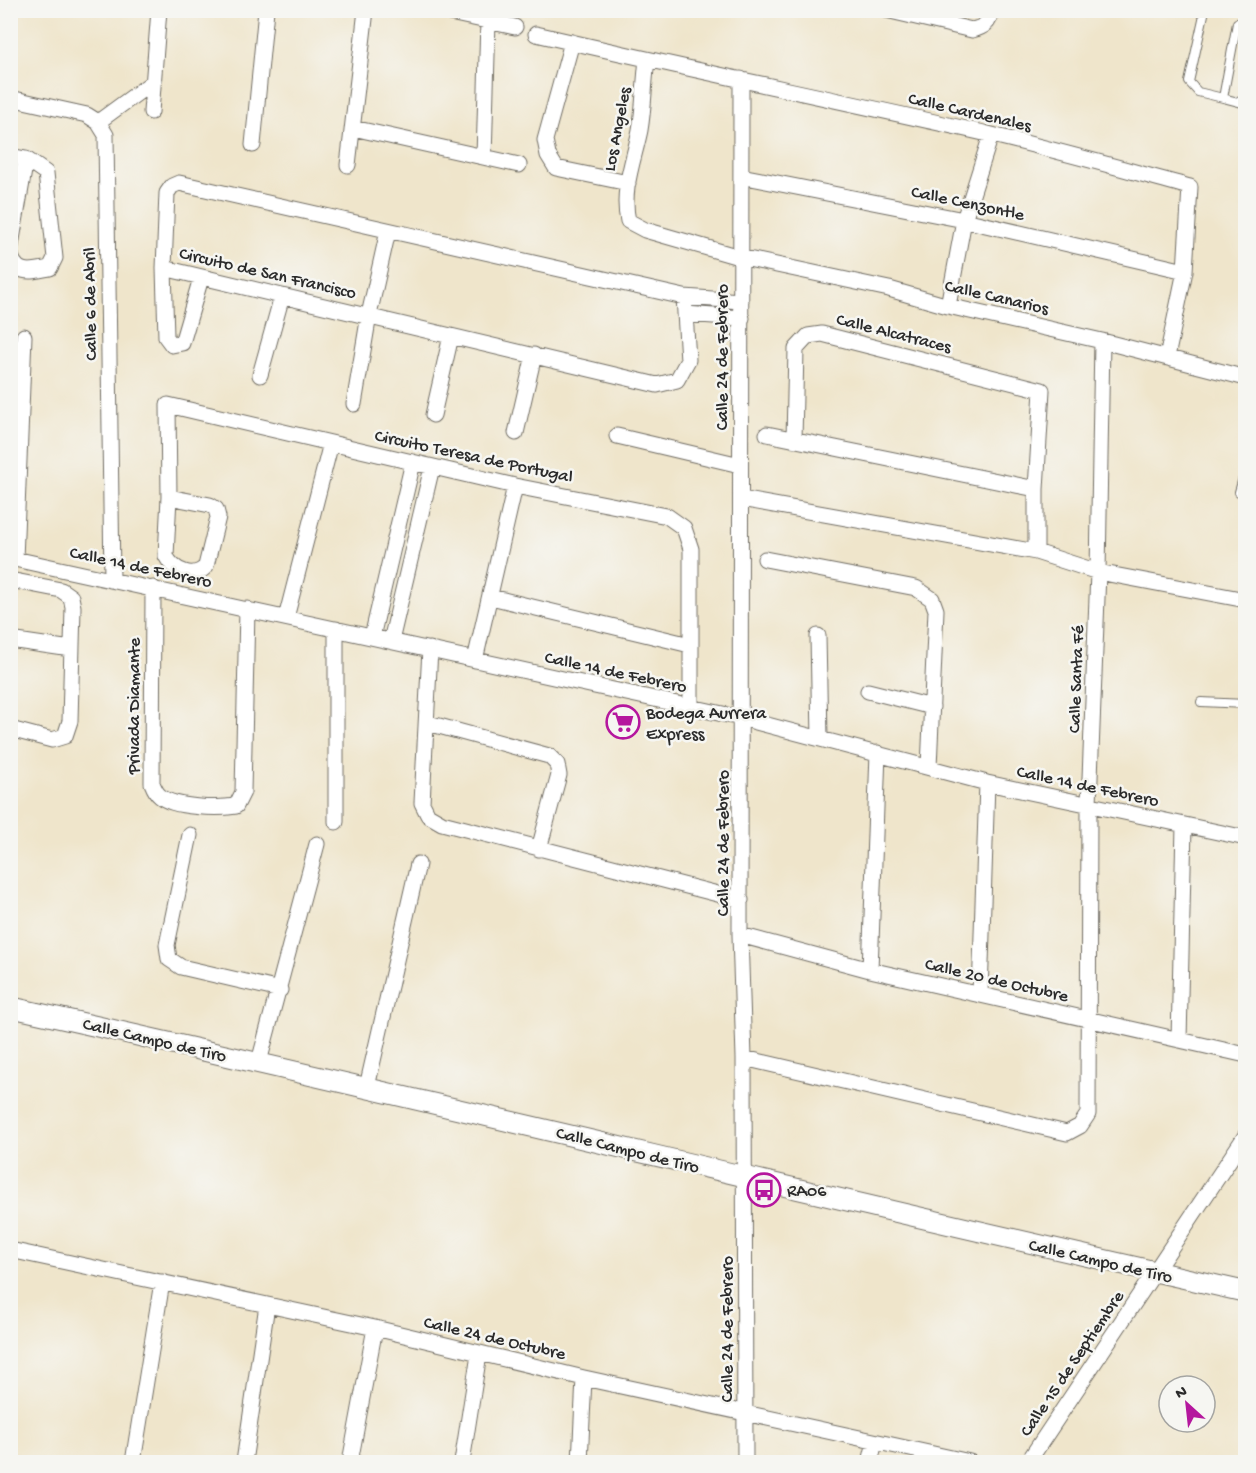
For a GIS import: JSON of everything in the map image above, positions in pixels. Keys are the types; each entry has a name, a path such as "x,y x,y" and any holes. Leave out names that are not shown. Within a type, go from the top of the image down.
{"street":[{"path":"150,112 159,10"},
{"path":"253,145 266,10"},
{"path":"348,165 366,10"},
{"path":"436,10 515,27"},
{"path":"886,10 972,30 984,27 990,19 992,10"},
{"path":"484,157 488,21"},
{"path":"536,34 646,60 741,79"},
{"name":"Los Angeles","path":"572,42 545,140 556,168 628,183 640,128 646,60"},
{"name":"Calle Cardenales","path":"741,79 991,135 1190,187 1185,271"},
{"name":"Calle 24 de Febrero","path":"741,79 740,935 744,1058 746,1462"},
{"path":"10,98 87,115 98,122 154,81"},
{"name":"Calle 6 de Abril","path":"98,122 106,135 112,579"},
{"path":"353,128 519,165"},
{"path":"948,306 964,220 991,135"},
{"path":"10,156 26,159 46,172 55,258 50,268 38,271 20,270 13,264 10,252 26,159"},
{"name":"Calle Cenzontle","path":"741,176 964,220 1185,271"},
{"name":"Circuito de San Francisco","path":"684,297 688,360 677,380 657,385 164,268 167,193 172,186 179,183 684,297 741,301"},
{"name":"Calle Canarios","path":"628,183 625,208 628,221 645,230 740,257 889,289 948,306 1102,341 1245,378"},
{"path":"354,404 369,315 388,231"},
{"path":"164,268 166,337 172,345 182,343 201,278"},
{"path":"1167,357 1185,271"},
{"path":"260,375 282,296"},
{"path":"685,314 742,318"},
{"name":"Calle Alcatraces","path":"794,440 796,349 808,336 822,334 1042,390 1036,489"},
{"path":"13,558 24,336"},
{"path":"433,415 451,336"},
{"name":"Calle Santa Fé","path":"744,1058 1067,1133 1080,1125 1088,1114 1089,804 1098,572 1102,341"},
{"path":"516,433 534,355"},
{"name":"Circuito Teresa de Portugal","path":"169,497 210,505 216,509 218,517 206,566 202,572 194,574 175,569 166,556 169,497 168,405 515,486 667,516 684,528 691,549 691,707"},
{"path":"767,434 1036,489 1036,552"},
{"path":"617,436 740,465"},
{"path":"286,618 331,443"},
{"path":"372,637 413,462"},
{"path":"391,641 432,467"},
{"path":"475,660 515,486"},
{"path":"741,499 1036,552 1098,572 1245,600"},
{"name":"Calle 14 de Febrero","path":"13,558 741,718 987,783 1245,838"},
{"path":"765,559 916,588 932,599 936,610 929,767"},
{"path":"10,580 61,590 71,597 73,607 70,721 65,736 52,740 10,729"},
{"name":"Privada Diamante","path":"153,588 152,783 158,795 169,801 218,809 236,806 243,792 247,609"},
{"path":"491,597 690,645"},
{"path":"336,629 336,822"},
{"path":"818,636 820,738"},
{"path":"10,640 71,648"},
{"path":"430,650 428,723 422,803 428,815 442,823 741,900"},
{"path":"868,691 932,707"},
{"path":"428,723 549,756 557,764 559,775 540,849"},
{"path":"870,970 878,753"},
{"path":"980,994 987,783"},
{"path":"1179,1040 1184,826"},
{"path":"190,835 167,945 169,959 181,967 280,990"},
{"path":"259,1062 317,844"},
{"path":"367,1087 418,864"},
{"name":"Calle 20 de Octubre","path":"740,935 870,970 1245,1055"},
{"name":"Calle Campo de Tiro","path":"10,1007 259,1062 744,1177 1245,1292"},
{"name":"Calle 15 de Septiembre","path":"1028,1462 1245,1135"},
{"name":"Calle 24 de Octubre","path":"10,1250 375,1328 584,1378 970,1462"},
{"path":"133,1462 162,1281"},
{"path":"243,1462 267,1305"},
{"path":"350,1462 375,1328"},
{"path":"462,1462 479,1354"},
{"path":"580,1462 584,1378"},
{"path":"870,1462 875,1442"}],"lane":[{"path":"1205,10 1189,82 1198,92 1245,104"},
{"path":"1223,99 1237,22 1245,23"},
{"path":"1245,468 1239,492 1245,494"},
{"path":"1201,702 1245,704"}],"place":[{"name":"Bodega Aurrera Express","path":"623,722"},
{"name":"RA06","path":"764,1190"}]}
